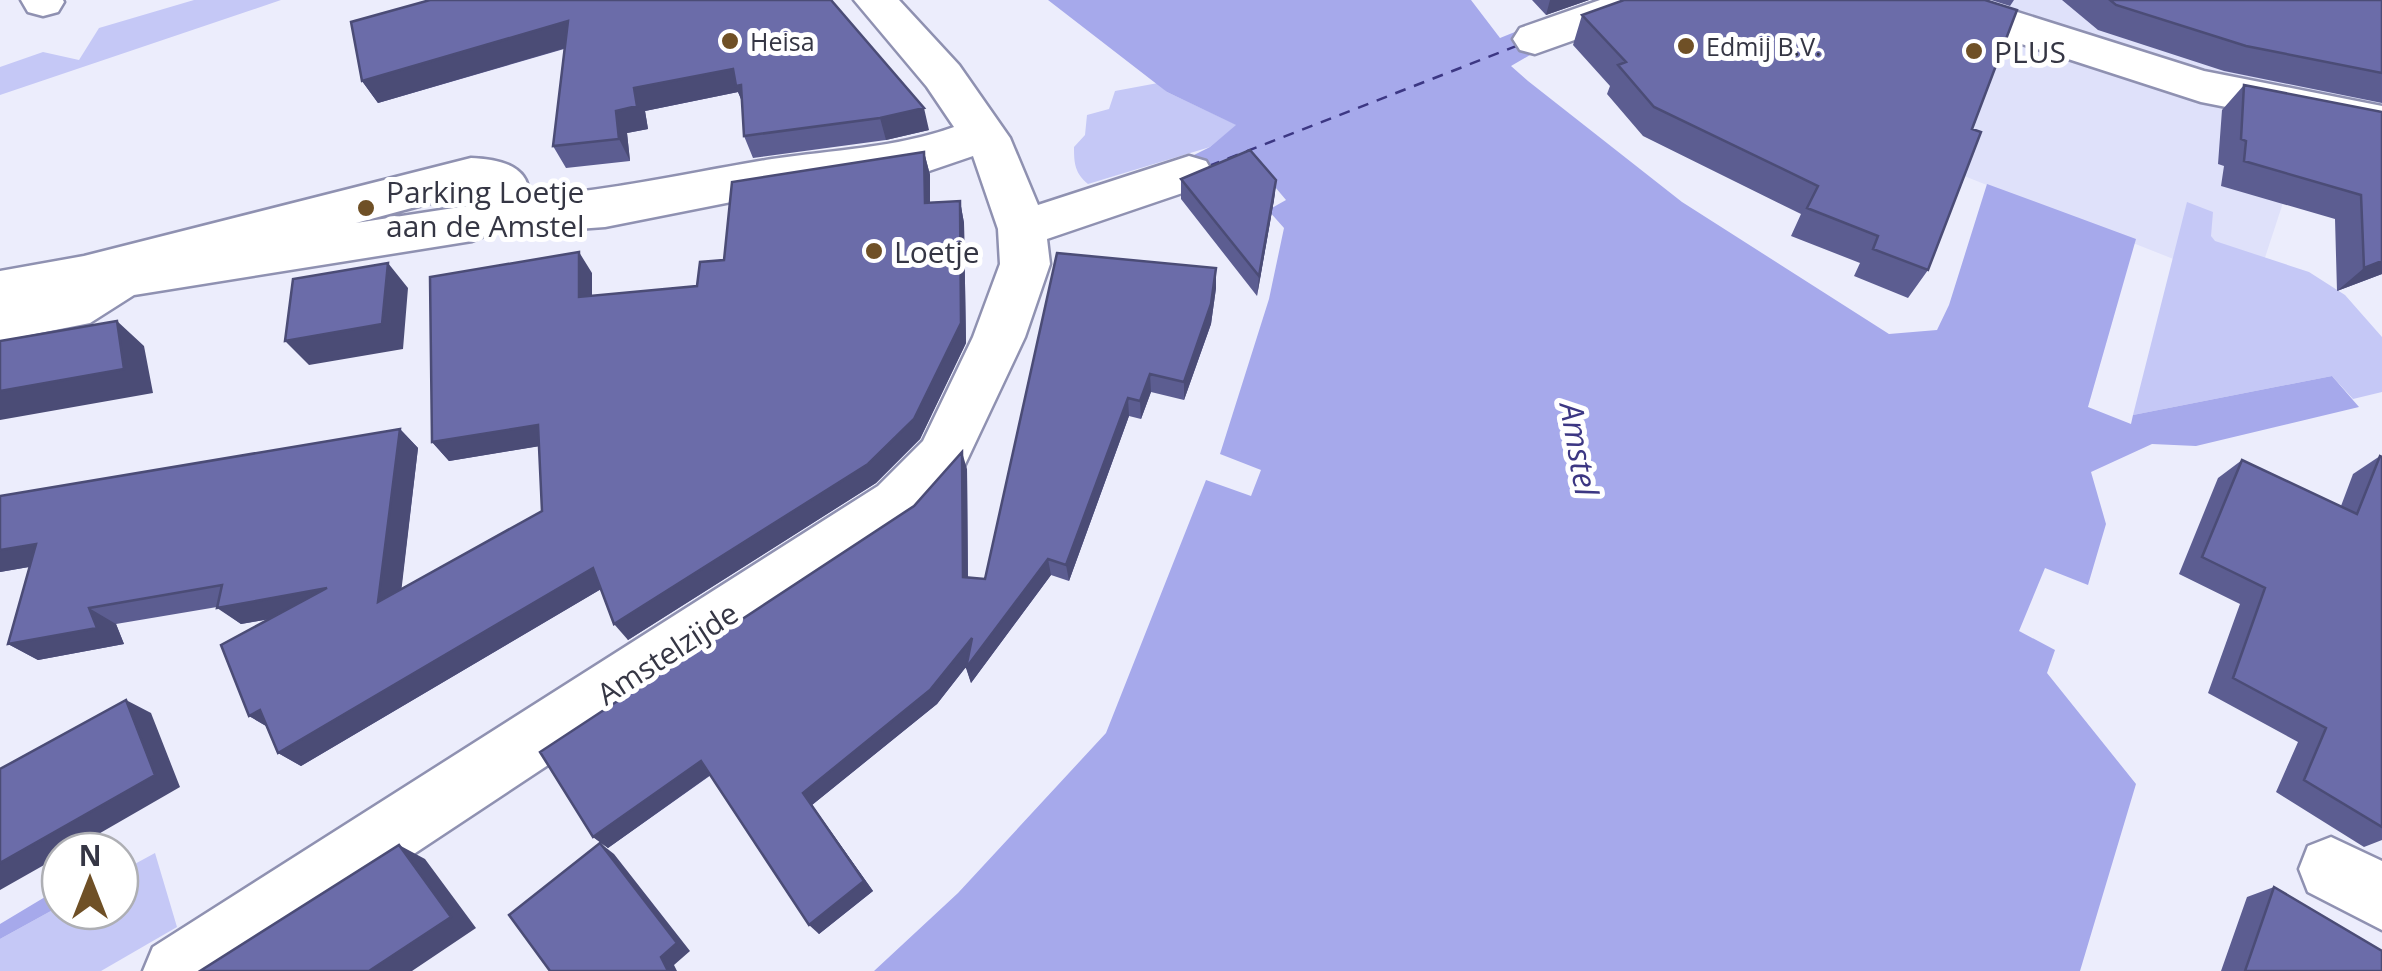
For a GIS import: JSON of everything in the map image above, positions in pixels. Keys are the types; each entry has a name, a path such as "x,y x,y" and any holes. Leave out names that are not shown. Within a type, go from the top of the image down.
{"street":[{"name":"Amstelzijde","path":"177,971 898,503 942,456 999,337 1025,264 1022,229 994,150 943,76 875,0"},
{"path":"1535,38 1644,0"},
{"path":"1932,0 2200,86 2382,122"},
{"path":"502,204 535,214 605,210 771,177 929,154 983,134"},
{"path":"1022,229 1189,173"},
{"path":"0,291 84,276 471,176 493,176 506,188 495,213 472,223 123,278 72,309 0,321"}],"shaded area":[{"path":"194,0 281,0 0,95 0,67 43,52 79,60 99,28"},
{"path":"1951,0 2382,0 2382,166 2302,145 2254,291 1861,135"},
{"path":"1158,83 1167,92 1237,125 1210,147 1088,184 1078,172 1074,153 1074,147 1085,135 1087,115 1109,109 1115,91"},
{"path":"2187,202 2213,212 2211,236 2215,241 2309,272 2345,295 2382,337 2382,392 2353,399 2332,376 2133,415"},
{"path":"155,853 177,927 101,971 0,971 0,939 40,917 40,931 140,931 140,861"}],"water":[{"name":"Amstel","path":"1048,0 1471,0 1500,38 1527,27 1542,48 1511,66 1528,81 1682,202 1889,334 1937,330 1949,305 1987,184 2136,239 2088,407 2131,424 2133,415 2332,376 2359,407 2196,446 2152,444 2091,472 2106,524 2088,585 2045,568 2019,631 2055,650 2047,673 2136,784 2080,971 874,971 958,893 1106,733 1206,480 1251,496 1261,470 1220,454 1269,299 1284,228 1268,210 1286,200 1250,157 1194,180 1180,162 1210,147 1236,125 1167,92"},
{"path":"40,900 40,917 0,939 0,924"}],"building":[{"path":"430,0 831,0 924,108 880,118 744,136 741,85 736,86 733,69 634,88 637,106 616,111 619,139 553,146 568,21 362,81 351,22"},
{"path":"1624,0 1985,0 2017,10 1972,129 1981,132 1928,270 1873,249 1878,236 1807,208 1818,186 1654,107 1618,65 1626,62 1582,15"},
{"path":"2110,0 2382,0 2382,73 2246,46"},
{"path":"2244,85 2382,112 2382,261 2364,268 2361,195 2244,161"},
{"path":"1250,150 1276,180 1259,276 1181,179"},
{"path":"924,152 925,203 960,201 961,323 914,419 868,464 614,624 593,568 278,753 260,710 249,716 221,645 327,588 217,608 222,585 89,608 97,628 8,644 36,544 0,550 0,496 400,429 378,602 542,511 538,425 432,442 430,277 579,252 579,297 697,286 700,262 724,260 732,182"},
{"path":"1057,253 1216,268 1211,304 1184,382 1150,374 1140,401 1128,398 1066,565 1048,559 966,668 972,638 930,690 803,793 864,881 809,925 701,761 593,837 540,752 914,506 962,452 963,577 985,579"},
{"path":"388,263 382,324 285,341 293,279"},
{"path":"117,321 124,369 0,391 0,341"},
{"path":"2380,456 2382,827 2304,780 2326,728 2233,678 2265,588 2202,557 2242,460 2357,514"},
{"path":"126,700 155,775 56,831 40,831 40,840 0,863 0,769"},
{"path":"600,843 677,943 661,957 668,971 550,971 509,915"},
{"path":"399,845 451,917 369,971 200,971"},
{"path":"2274,887 2382,951 2382,971 2245,971"}],"ferry route":[{"path":"1209,166 1519,45"}],"place":[{"name":"Heisa","path":"730,41"},
{"name":"Edmij B.V.","path":"1686,46"},
{"name":"PLUS","path":"1974,51"},
{"name":"Parking Loetje aan de Amstel","path":"366,208"},
{"name":"Loetje","path":"874,251"}]}
